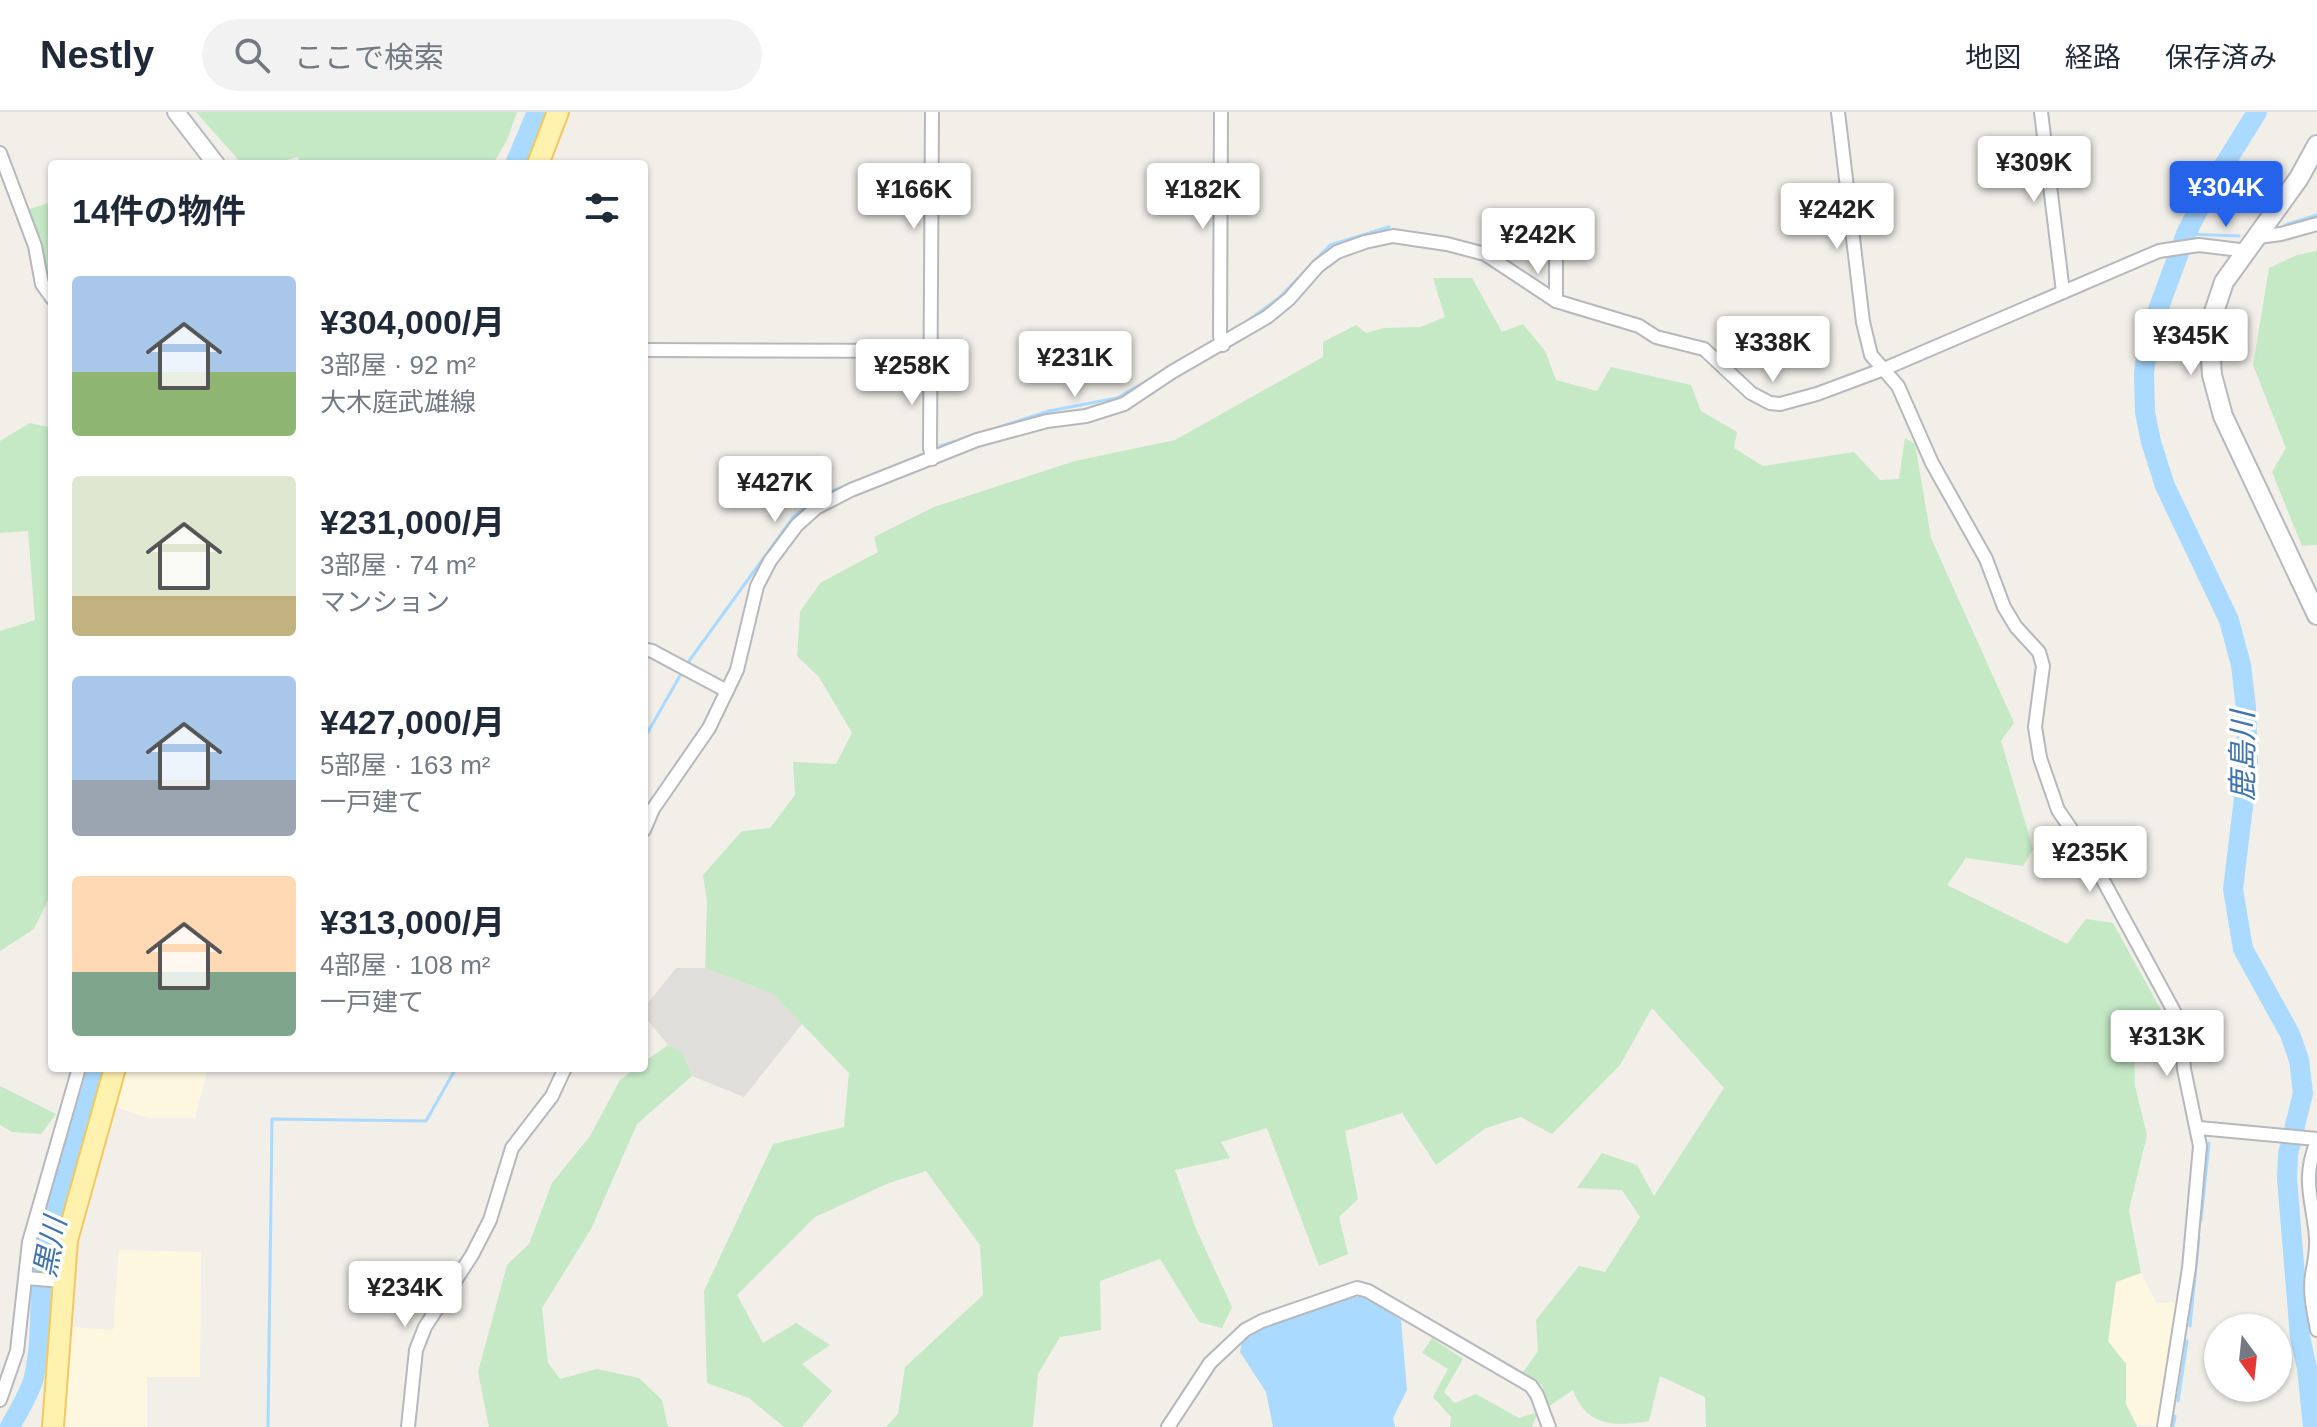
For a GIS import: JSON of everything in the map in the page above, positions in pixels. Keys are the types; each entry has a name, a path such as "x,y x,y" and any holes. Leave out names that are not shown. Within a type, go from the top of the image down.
{"main road":[{"path":"540,160 558,112"},
{"path":"2317,145 2299,178 2224,282 2214,312 2210,344 2212,375 2223,416 2317,615"},
{"path":"53,1427 58,1280 114,1072"}],"street":[{"path":"176,112 213,160"},
{"path":"932,112 932,459"},
{"path":"1221,112 1220,336 1223,345"},
{"path":"1838,112 1863,322 1871,355 1898,386 1932,463 1986,559 2004,607 2016,627 2039,652 2043,666 2035,727 2040,758 2058,810 2091,858 2176,1015 2181,1032 2187,1083 2199,1128 2199,1167 2189,1268 2164,1427"},
{"path":"2041,112 2063,292"},
{"path":"0,153 35,246 42,284 48,292"},
{"path":"648,821 709,728 737,670 757,586 770,561 797,525 816,508 851,490 977,440 1047,421 1086,416 1124,404 1267,317 1289,299 1318,266 1337,252 1393,236 1447,244 1485,254 1556,301 1639,326 1656,337 1704,349 1751,393 1770,403 1780,404 1884,369 2159,251 2199,245 2253,244 2317,224"},
{"path":"1556,250 1556,301"},
{"path":"648,350 931,351"},
{"path":"648,650 727,691"},
{"path":"0,1400 17,1351 28,1278 29,1242 78,1072"},
{"path":"408,1427 416,1350 425,1327 472,1255 490,1220 512,1148 552,1096 563,1072"},
{"path":"2199,1128 2315,1140 2307,1180 2316,1238 2316,1261 2312,1276 2317,1330"},
{"path":"28,1278 58,1280"},
{"path":"1168,1427 1210,1363 1245,1330 1262,1321 1357,1288 1368,1291 1531,1386 1549,1427"}],"shaded area":[{"path":"676,968 705,968 773,994 802,1024 744,1097 692,1076 683,1053 668,1045 648,1021 648,1003"},
{"path":"126,1072 207,1072 195,1118 149,1118 114,1107"},
{"path":"119,1250 201,1252 200,1377 147,1377 147,1427 65,1427 72,1327 113,1330"},
{"path":"2141,1273 2157,1303 2181,1302 2159,1426 2138,1425 2126,1404 2126,1364 2108,1342 2116,1282"}],"green space":[{"path":"196,112 517,112 507,140 495,160 300,160 297,157 286,160 238,160"},
{"path":"48,203 48,285 29,209"},
{"path":"2317,251 2317,545 2302,546 2272,472 2286,448 2253,365 2269,268 2297,255"},
{"path":"1433,278 1472,278 1502,332 1523,324 1545,351 1556,380 1597,391 1611,367 1691,385 1701,411 1737,432 1734,448 1763,466 1854,452 1880,480 1899,479 1905,438 1915,444 1931,538 2014,723 2001,741 2033,849 2023,866 1966,858 1947,885 2067,944 2086,919 2113,923 2165,1017 2134,1034 2135,1086 2147,1135 2129,1210 2141,1273 2116,1282 2108,1341 2126,1364 2126,1404 2137,1427 1706,1427 1705,1397 1660,1376 1649,1421 1624,1424 1603,1421 1585,1411 1573,1390 1548,1407 1542,1385 1521,1375 1538,1351 1536,1320 1579,1266 1605,1272 1640,1217 1622,1190 1577,1188 1602,1153 1637,1165 1654,1196 1724,1088 1652,1008 1620,1065 1552,1134 1521,1117 1486,1128 1436,1165 1402,1113 1345,1131 1358,1199 1339,1217 1348,1254 1319,1266 1267,1128 1221,1142 1230,1158 1175,1170 1196,1229 1232,1307 1222,1328 1199,1322 1160,1259 1100,1281 1101,1330 1060,1337 1038,1374 1033,1427 886,1427 898,1414 905,1367 983,1295 980,1245 926,1171 889,1183 815,1217 737,1295 763,1343 796,1323 830,1345 802,1364 832,1391 802,1427 784,1427 749,1398 707,1383 704,1291 773,1144 844,1127 849,1073 773,994 705,968 707,901 703,875 742,831 770,828 795,795 793,762 836,764 852,733 819,677 797,656 800,612 820,583 878,552 874,537 934,507 1075,461 1175,440 1323,357 1323,342 1356,325 1366,333 1384,328 1421,327 1445,317"},
{"path":"30,423 48,427 48,900 34,929 0,951 0,631 35,620 28,531 0,533 0,441"},
{"path":"668,1045 683,1053 692,1076 637,1124 591,1229 542,1308 548,1363 560,1379 597,1369 639,1378 662,1400 668,1427 489,1427 478,1372 507,1265 529,1244 552,1183 590,1136 620,1080 631,1072 648,1072 648,1059"},
{"path":"0,1086 56,1114 41,1134 12,1132 0,1125"},
{"path":"1432,1338 1463,1359 1444,1392 1455,1403 1476,1394 1519,1418 1538,1412 1532,1427 1450,1427 1451,1417 1433,1397 1448,1369 1422,1353"}],"water":[{"path":"1350,1297 1366,1297 1401,1320 1407,1390 1393,1418 1395,1427 1273,1427 1266,1392 1240,1352 1242,1342 1263,1327"}],"waterway":[{"name":"黒川","path":"517,160 537,112"},
{"name":"鹿島川","path":"2257,112 2205,196 2186,234 2148,337 2144,374 2145,412 2165,486 2229,620 2241,665 2248,765 2233,889 2243,949 2290,1034 2299,1060 2303,1093 2288,1154 2287,1179 2300,1337 2307,1368 2313,1427"},
{"path":"2285,225 2317,215"},
{"path":"1242,325 1279,298 1330,245 1389,227"},
{"path":"2186,234 2239,236"},
{"path":"984,432 1049,411 1117,398 1157,375"},
{"path":"940,446 969,437"},
{"path":"884,471 921,455"},
{"path":"689,661 794,516 823,495 847,485"},
{"path":"648,732 681,674"},
{"name":"黒川","path":"10,1427 34,1377 46,1244 63,1177 97,1072"},
{"path":"268,1427 272,1119 426,1121 454,1072"},
{"path":"2201,1220 2209,1143"},
{"path":"2190,1326 2199,1237"},
{"path":"2178,1401 2187,1341"},
{"path":"2173,1427 2175,1416"}]}
